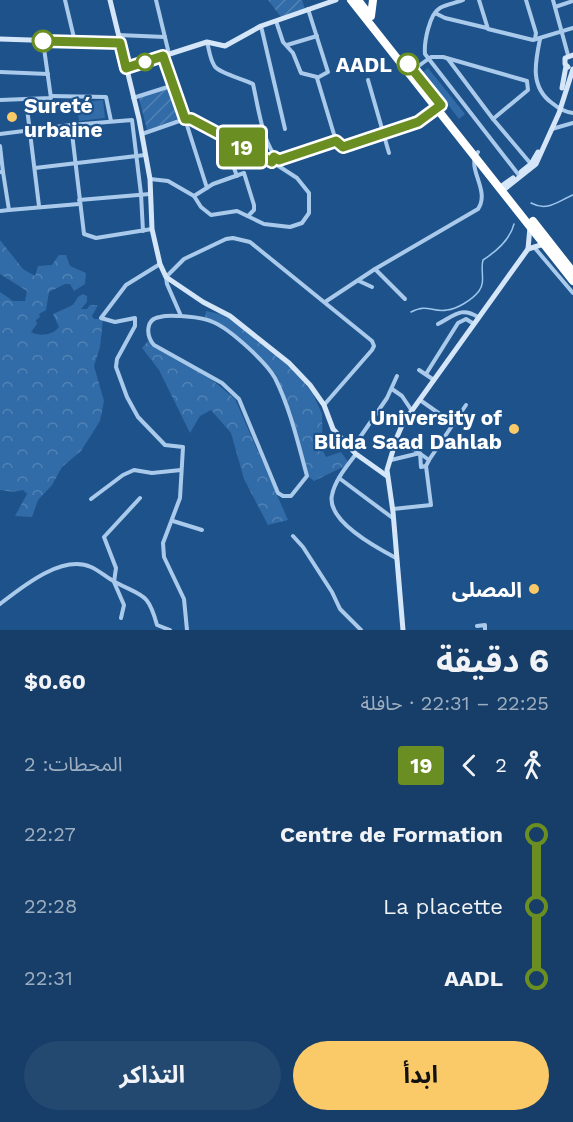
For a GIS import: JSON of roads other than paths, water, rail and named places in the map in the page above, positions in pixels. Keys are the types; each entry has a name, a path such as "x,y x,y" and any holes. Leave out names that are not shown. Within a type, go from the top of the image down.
{"highway":[{"path":"351,0 439,106"},
{"path":"358,0 573,281"},
{"path":"371,16 373,0"},
{"path":"476,154 505,186 573,272"}],"street":[{"path":"65,0 75,42"},
{"path":"110,0 146,155 150,179 152,229 160,264 181,316"},
{"path":"156,0 174,85 207,188"},
{"path":"126,68 207,42 225,46 261,26 336,0"},
{"path":"463,0 439,8 435,12 425,44 425,54 518,174"},
{"path":"479,0 488,29"},
{"path":"526,0 536,33 534,40"},
{"path":"505,186 532,165 552,129 571,70 565,60 571,55 561,32 553,0"},
{"path":"555,7 573,1"},
{"path":"276,21 283,42 293,53 301,73 317,77 328,72 308,9"},
{"path":"435,12 452,20 534,40 573,28"},
{"path":"261,26 285,129"},
{"path":"118,35 165,37"},
{"path":"286,45 317,36"},
{"path":"0,39 120,43"},
{"path":"540,39 536,63 536,82 540,92 559,108 573,113"},
{"path":"43,41 51,96"},
{"path":"150,179 168,182 194,196 208,214 219,215 237,211 264,224 290,228 302,224 309,213 309,193 297,178 277,165 268,146 253,84 243,78 217,70 207,42"},
{"path":"413,70 428,58 435,56 526,81 530,87 528,90 493,119"},
{"path":"447,58 493,119 532,165"},
{"path":"0,72 48,74"},
{"path":"317,77 336,141 343,147 422,120 439,106"},
{"path":"368,80 389,153"},
{"path":"133,98 174,85"},
{"path":"0,100 26,100 51,98 51,96 106,97 111,121"},
{"path":"26,100 39,206"},
{"path":"505,186 532,165 559,108"},
{"path":"0,134 139,119"},
{"path":"142,134 191,119 222,136 275,159 336,141"},
{"path":"132,120 143,231"},
{"path":"552,129 573,123"},
{"path":"71,125 82,230 88,237 96,238 152,229"},
{"path":"222,136 237,176"},
{"path":"0,146 9,210"},
{"path":"325,302 375,269 478,209 482,202 482,195 474,162 476,154"},
{"path":"34,168 146,155"},
{"path":"194,196 207,188 244,173 254,205 254,210 248,216"},
{"path":"0,211 39,206 46,208 150,194"},
{"path":"531,227 531,248 573,293"},
{"path":"166,277 184,258 217,242 233,238 250,242 325,302 372,341 374,346 324,405"},
{"path":"403,630 393,509 387,476 397,437 403,423 478,317 531,248 544,244"},
{"path":"160,264 126,285 101,318 115,322 132,317 136,320 117,359 118,375 138,417 165,445 183,447 180,498 173,521 165,534 164,557 184,599 187,630"},
{"path":"375,269 405,299"},
{"path":"166,277 250,331 289,363 310,385 324,405 333,429 354,452 387,476"},
{"path":"358,281 372,287"},
{"path":"438,324 464,311 469,311 478,317"},
{"path":"181,316 201,318 221,327 242,342 274,377 289,415 307,476 291,496 278,493 239,399 222,383 154,345 149,339 148,329 154,319 181,316"},
{"path":"426,375 458,324 466,319 474,324"},
{"path":"419,370 435,380"},
{"path":"396,558 344,524 337,516 331,500 334,487 397,376"},
{"path":"392,388 402,396 412,411"},
{"path":"420,400 454,424"},
{"path":"393,509 431,505 426,466 466,405"},
{"path":"397,437 429,460"},
{"path":"391,460 420,453"},
{"path":"420,453 421,467 426,466"},
{"path":"91,499 134,470 152,473 181,470"},
{"path":"339,478 394,519"},
{"path":"122,618 124,605 114,582 116,568 104,537 140,498"},
{"path":"173,521 202,530"},
{"path":"293,536 303,547 332,592 340,609 361,630"},
{"path":"0,604 44,572 70,565 90,566 114,582 143,595 148,600 157,625 170,630"},
{"path":"477,626 484,625 485,630"}],"waterway":[{"path":"531,203 548,206 573,195"},
{"path":"411,312 422,308 442,311 451,309 472,298 482,284 483,260 502,245 514,224"}],"place":[{"name":"AADL","path":"408,64"},
{"name":"Sureté urbaine","path":"12,117"},
{"name":"University of Blida Saad Dahlab","path":"514,429"},
{"name":"المصلى","path":"534,589"}]}
